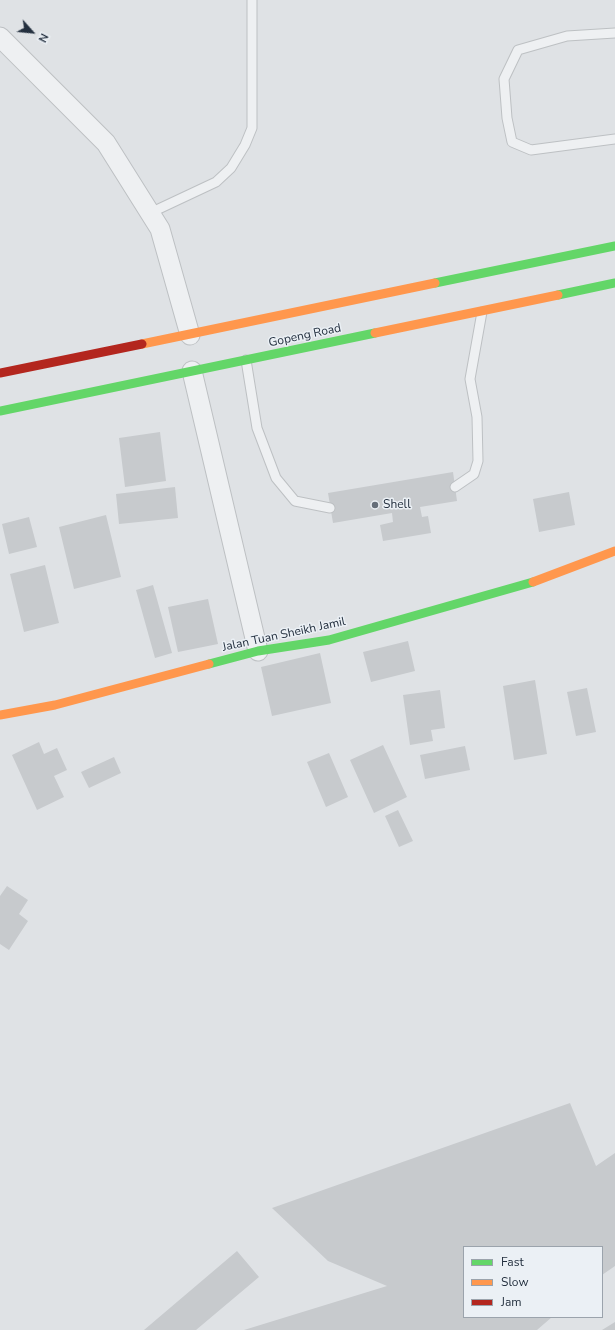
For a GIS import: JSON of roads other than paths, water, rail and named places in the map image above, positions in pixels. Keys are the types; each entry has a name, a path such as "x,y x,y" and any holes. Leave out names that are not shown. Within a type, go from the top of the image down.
{"main road":[{"name":"Gopeng Road","path":"0,373 190,335 615,246"},
{"name":"Gopeng Road","path":"0,410 482,312 615,283"},
{"name":"Jalan Tuan Sheikh Jamil","path":"0,715 89,697 258,651 329,640 522,586 615,551"}],"street":[{"path":"0,37 106,143 160,229 190,335"},
{"path":"192,371 258,651"}],"lane":[{"path":"150,213 216,182 231,168 245,144 252,128 252,0"},
{"path":"615,33 567,36 518,50 504,79 507,118 512,142 531,150 615,139"},
{"path":"455,488 474,474 478,461 477,417 470,379 482,312"},
{"path":"246,360 257,428 276,478 295,501 330,508"}],"place":[{"name":"Shell","path":"375,505"}]}
